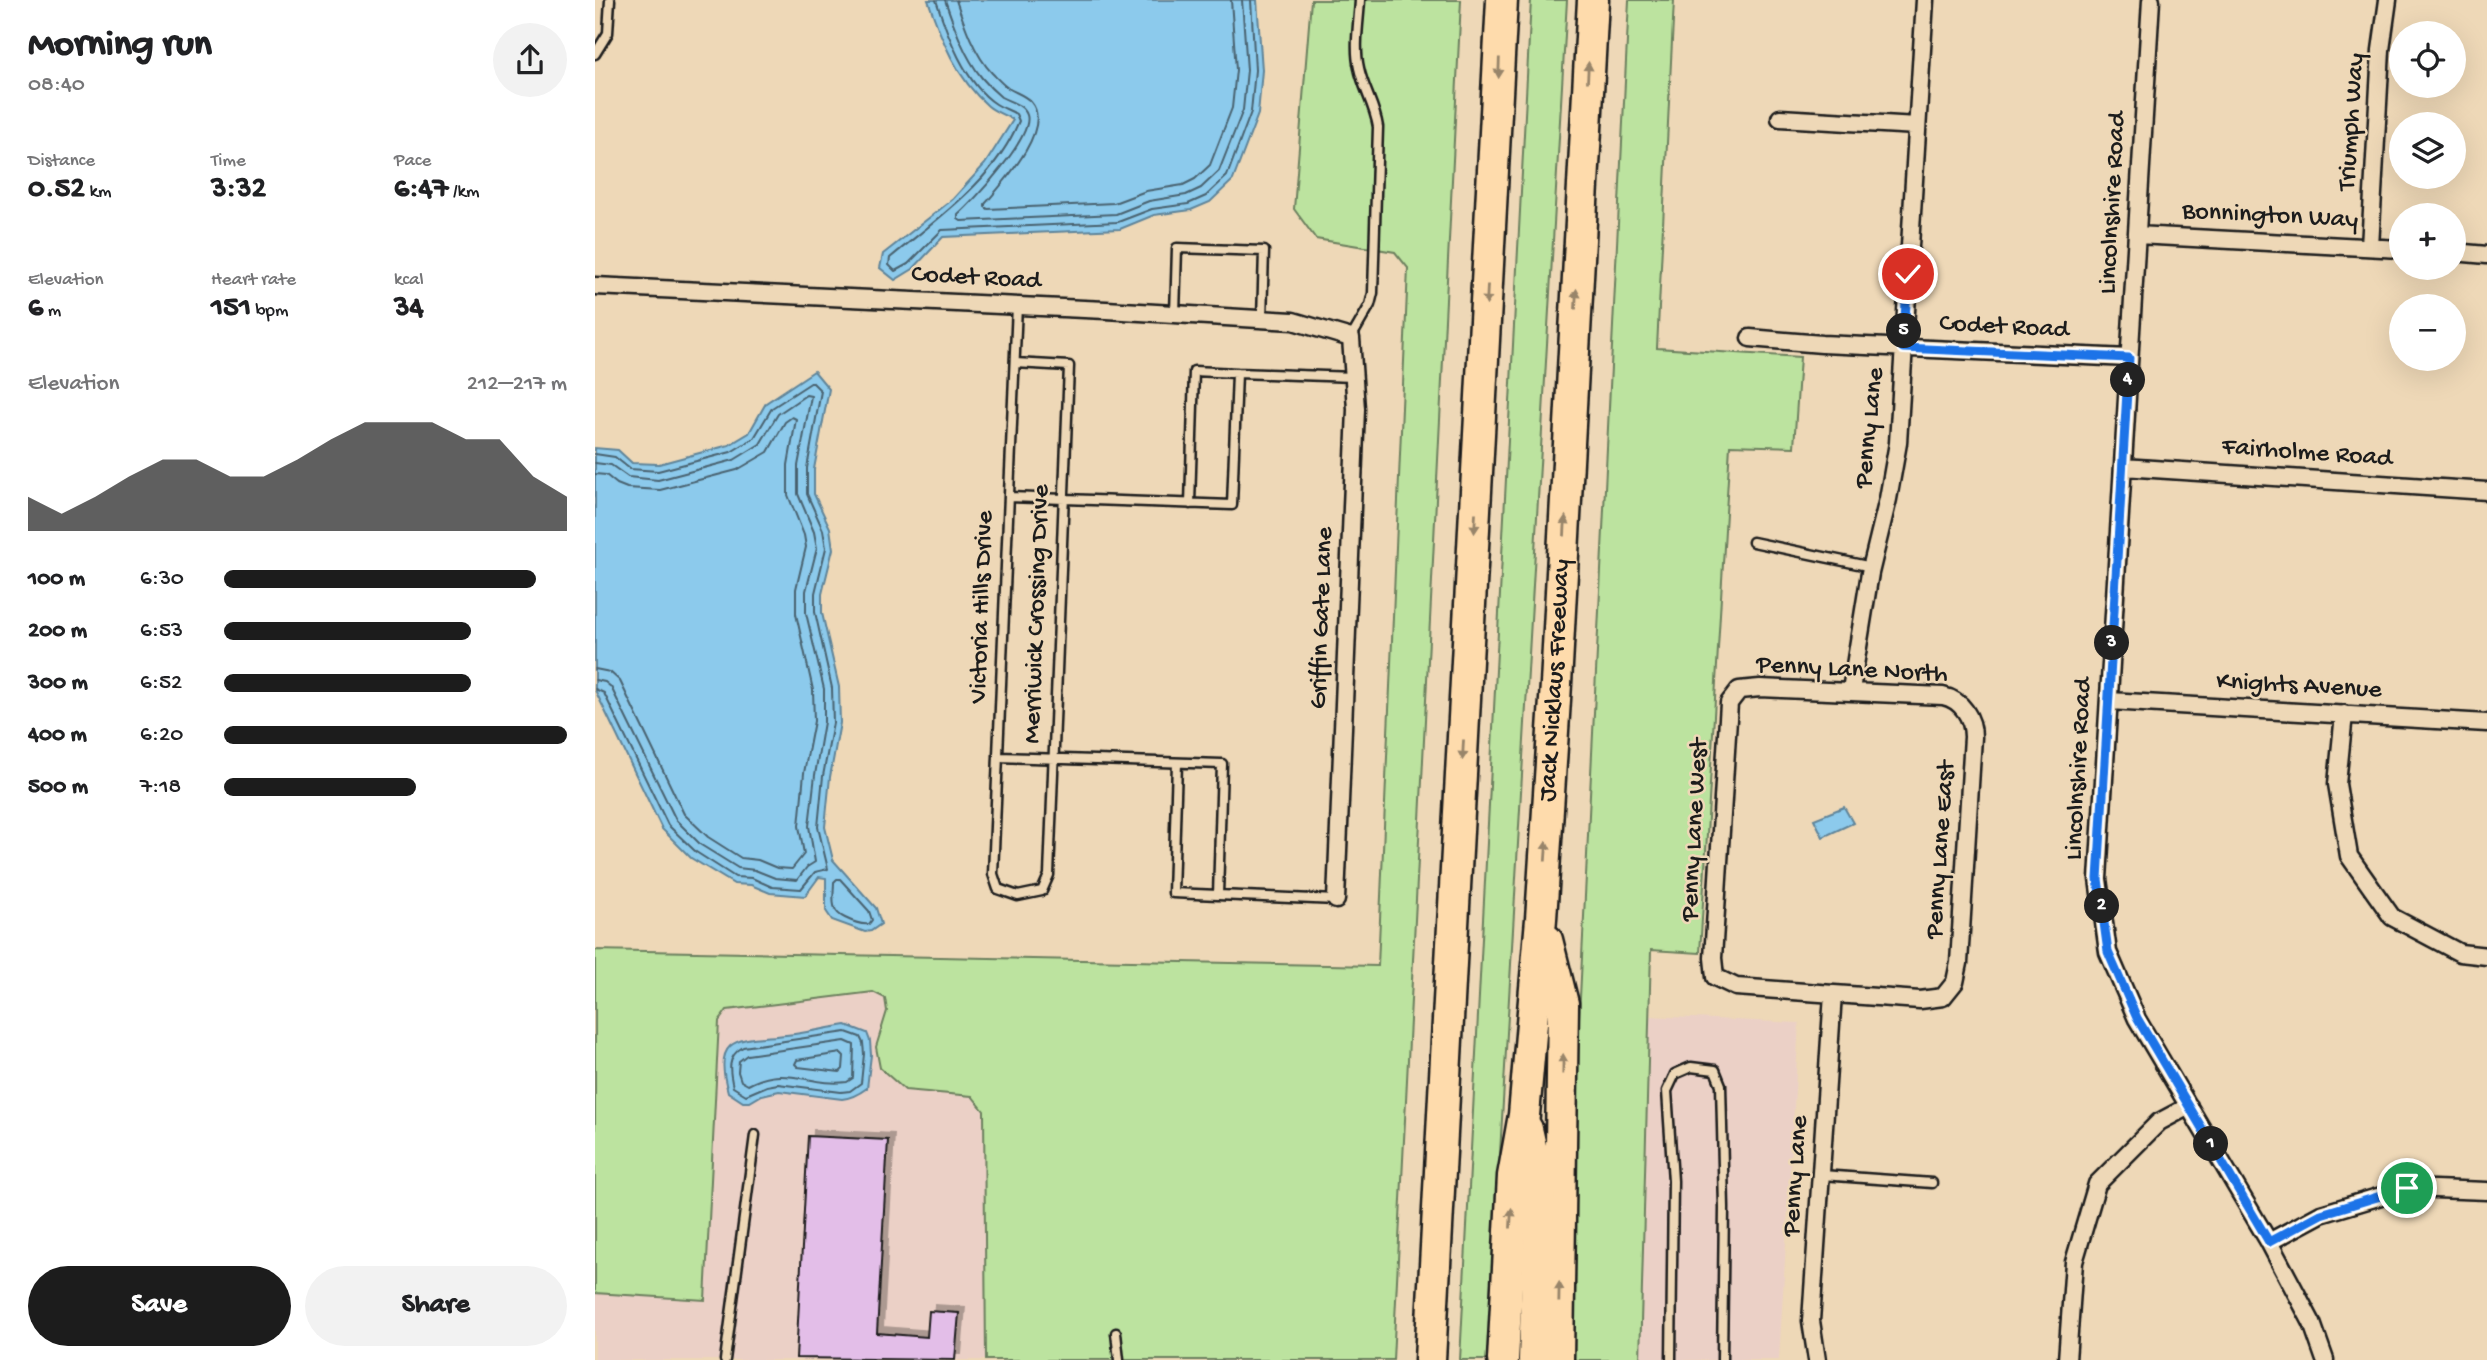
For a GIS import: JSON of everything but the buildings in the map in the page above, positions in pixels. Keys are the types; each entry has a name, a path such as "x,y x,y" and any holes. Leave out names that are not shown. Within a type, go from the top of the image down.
{"highway":[{"path":"1430,1360 1502,0"},
{"name":"Jack Nicklaus Freeway","path":"1503,1360 1513,1177 1524,1115 1541,919 1593,0"},
{"path":"1541,919 1563,1004 1558,1360"},
{"path":"1524,1115 1540,1186 1534,1360"}],"street":[{"name":"Penny Lane","path":"1851,690 1872,568 1898,443 1925,0"},
{"name":"Lincolnshire Road","path":"2151,0 2098,879 2108,952 2137,1018 2269,1242 2312,1323 2325,1360"},
{"name":"Triumph Way","path":"2370,247 2381,50 2388,0"},
{"path":"1780,118 1917,126"},
{"name":"Bonnington Way","path":"2137,234 2389,248"},
{"path":"2466,254 2487,255"},
{"name":"Codet Road","path":"595,286 1017,305 1293,321 1351,338"},
{"name":"Griffin Gate Lane","path":"1336,900 1356,409 1351,338"},
{"name":"Codet Road","path":"1750,338 2129,358"},
{"name":"Fairholme Road","path":"2123,467 2487,491"},
{"name":"Penny Lane North","path":"1739,690 1851,690 1943,696 1953,698 1961,704"},
{"name":"Penny Lane West","path":"1739,690 1729,703 1726,719 1713,958 1715,977 1736,988 1833,994"},
{"name":"Knights Avenue","path":"2109,701 2487,723"},
{"name":"Penny Lane East","path":"1833,994 1920,1000 1943,997 1955,982 1961,936 1973,737 1973,729 1961,704"},
{"path":"2344,714 2337,784 2349,856 2392,916 2460,953 2487,956"},
{"name":"Penny Lane","path":"1817,1360 1811,1321 1833,994"},
{"path":"2067,1360 2074,1262 2097,1184 2159,1122 2189,1105"},
{"path":"2269,1242 2321,1214 2407,1188 2487,1191"}],"lane":[{"path":"595,54 608,33 610,0"},
{"path":"1351,338 1370,305 1373,293 1378,127 1357,56 1360,0"},
{"path":"1175,314 1177,248 1263,251 1262,319"},
{"name":"Victoria Hills Drive","path":"1017,305 993,874 998,889 1018,896"},
{"name":"Merriwick Crossing Drive","path":"1015,363 1069,366 1049,876 1042,891 1018,896"},
{"path":"1190,503 1194,371 1354,377"},
{"path":"1009,497 1232,505 1237,373"},
{"path":"1753,542 1872,568"},
{"path":"998,757 1222,764 1218,895"},
{"path":"1177,763 1173,893 1336,900"},
{"path":"1671,1360 1674,1181 1667,1091 1675,1074 1691,1067 1715,1070 1721,1085 1724,1208 1722,1360"},
{"path":"725,1360 755,1135"},
{"path":"1822,1175 1932,1183"},
{"path":"1116,1333 1119,1360"}],"shaded area":[{"path":"873,992 885,998 887,1011 876,1047 880,1068 905,1090 972,1096 984,1111 986,1360 595,1360 595,1293 705,1300 719,1021 727,1009"},
{"path":"1649,1016 1799,1023 1779,1360 1640,1360"}],"green space":[{"path":"1311,0 1461,0 1393,1360 986,1360 984,1111 972,1096 905,1090 880,1068 876,1047 887,1011 885,998 873,992 727,1010 719,1021 705,1300 595,1293 595,950 1378,966 1408,268 1395,252 1316,239 1294,209"},
{"path":"1531,0 1567,0 1488,1360 1460,1360"},
{"path":"1629,0 1674,0 1657,348 1800,357 1794,447 1730,445 1700,953 1651,950 1640,1360 1564,1360 1568,1242"}],"water":[{"path":"928,0 1257,0 1262,70 1258,114 1233,180 1210,202 1191,210 1154,215 1120,229 943,237 913,269 895,280 880,268 883,254 953,199 985,164 1013,120 988,106 967,84 945,44"},
{"path":"814,371 829,389 814,469 814,494 830,528 833,549 822,594 822,613 839,687 840,723 830,777 825,827 833,860 876,908 881,924 865,932 832,920 826,911 826,878 819,877 805,896 770,893 751,885 734,884 691,858 662,829 595,690 595,448 618,450 632,463 659,464 729,445 749,433 766,403"},
{"path":"1844,807 1853,823 1823,837 1814,819"},
{"path":"846,1025 867,1033 870,1041 867,1088 858,1094 842,1099 779,1091 743,1102 728,1092 724,1059 727,1049 734,1043"}],"route":[{"path":"1908,274 1903,348 2129,358 2098,879 2108,952 2137,1018 2269,1242 2321,1214 2407,1188"}]}
